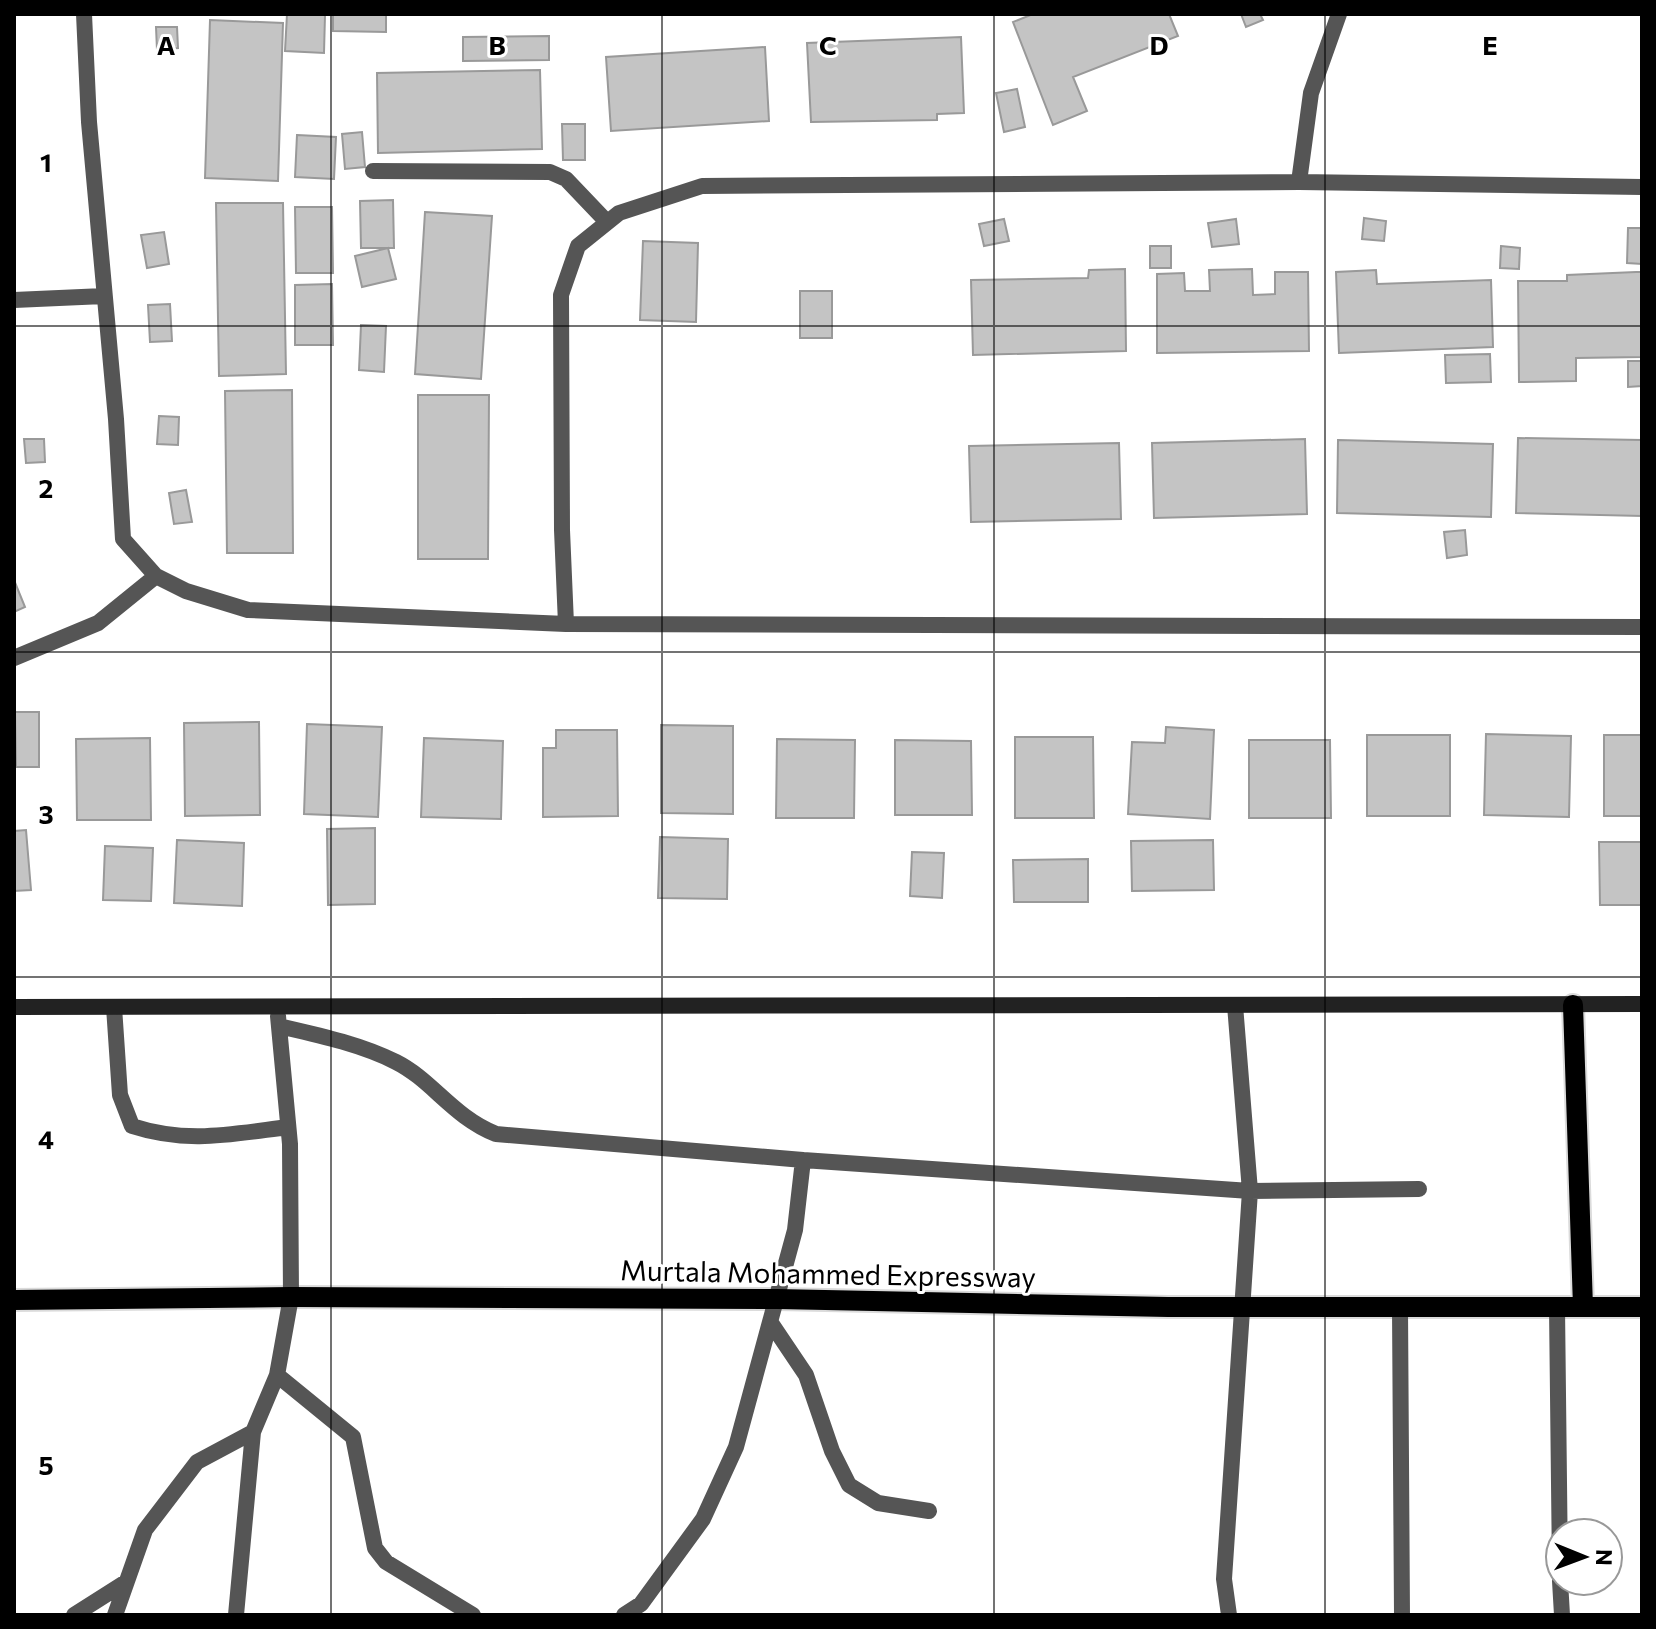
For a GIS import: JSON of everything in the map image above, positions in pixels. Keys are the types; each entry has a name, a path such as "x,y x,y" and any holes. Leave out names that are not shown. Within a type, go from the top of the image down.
{"main road":[{"path":"14,1007 1642,1004"},
{"path":"1573,1005 1583,1307"},
{"name":"Murtala Mohammed Expressway","path":"14,1300 291,1297 777,1299 1241,1307 1642,1307"}],"street":[{"path":"84,14 89,122 123,539 156,576 186,591 248,610 566,624 1642,627"},
{"path":"1299,182 1311,93 1339,14"},
{"path":"373,171 550,172 566,179 607,222"},
{"path":"566,624 562,530 561,295 578,246 619,213 702,186 1299,182 1642,187"},
{"path":"14,300 104,296"},
{"path":"14,658 98,623 156,576"},
{"path":"1229,1615 1224,1579 1250,1191 1235,1005"},
{"path":"114,1007 120,1095 132,1126 166,1137 214,1136 288,1127"},
{"path":"236,1615 253,1432 277,1375 291,1297 288,1127 277,1007"},
{"path":"279,1026 334,1039 399,1063 476,1126 496,1134 803,1160 1250,1191 1419,1189"},
{"path":"624,1615 641,1604 703,1519 736,1447 795,1230 803,1160"},
{"path":"1557,1307 1559,1517"},
{"path":"1400,1308 1402,1615"},
{"path":"771,1323 806,1375 832,1451 849,1485 878,1503 929,1511"},
{"path":"277,1375 353,1437 375,1548 386,1562 473,1615"},
{"path":"115,1615 145,1530 197,1462 253,1432"},
{"path":"74,1615 126,1582"}],"building":[{"path":"287,14 325,15 324,53 285,51"},
{"path":"333,14 386,14 386,32 333,31"},
{"path":"1033,14 1169,14 1178,36 1073,77 1087,111 1053,125 1013,22"},
{"path":"1241,14 1260,14 1263,20 1246,27"},
{"path":"210,20 283,23 278,181 205,178"},
{"path":"156,27 177,27 178,48 157,50"},
{"path":"549,36 549,60 463,61 463,37"},
{"path":"961,37 964,113 937,114 937,120 811,122 807,43"},
{"path":"765,47 769,121 611,131 606,57"},
{"path":"540,70 542,149 378,153 377,73"},
{"path":"1017,89 1025,127 1004,132 996,93"},
{"path":"562,124 585,124 585,160 563,160"},
{"path":"362,132 365,167 345,169 342,134"},
{"path":"297,135 336,137 334,179 295,177"},
{"path":"393,200 394,248 361,248 360,201"},
{"path":"216,203 283,203 286,374 219,376"},
{"path":"295,207 332,207 333,273 296,273"},
{"path":"425,212 492,216 481,379 415,374"},
{"path":"1364,218 1386,221 1384,241 1362,239"},
{"path":"1004,219 1009,241 984,246 979,224"},
{"path":"1236,219 1239,244 1212,247 1208,223"},
{"path":"1628,228 1642,228 1642,264 1627,263"},
{"path":"164,232 169,264 147,268 141,235"},
{"path":"643,241 698,243 696,322 640,320"},
{"path":"1150,246 1171,246 1171,268 1150,268"},
{"path":"1501,246 1520,248 1519,269 1500,268"},
{"path":"388,248 396,279 362,287 355,256"},
{"path":"1125,269 1126,351 973,355 971,280 1088,278 1089,270"},
{"path":"1252,269 1253,295 1275,294 1275,272 1308,272 1309,351 1157,353 1157,274 1184,273 1185,291 1210,291 1209,270"},
{"path":"1376,270 1377,284 1491,280 1493,347 1339,353 1336,272"},
{"path":"1642,272 1642,357 1576,358 1576,381 1519,382 1518,281 1567,281 1567,275"},
{"path":"332,284 333,345 295,345 295,285"},
{"path":"800,291 832,291 832,338 800,338"},
{"path":"170,304 172,341 150,342 148,305"},
{"path":"361,325 386,326 384,372 359,370"},
{"path":"1490,354 1491,382 1446,383 1445,355"},
{"path":"1628,361 1642,361 1642,386 1628,387"},
{"path":"292,390 293,553 227,553 225,391"},
{"path":"418,395 489,395 488,559 418,559"},
{"path":"159,416 179,417 178,445 157,444"},
{"path":"1518,438 1642,440 1642,516 1516,513"},
{"path":"24,439 44,439 45,462 26,463"},
{"path":"1305,439 1307,514 1154,518 1152,443"},
{"path":"1338,440 1493,444 1491,517 1337,513"},
{"path":"1119,443 1121,519 971,522 969,446"},
{"path":"186,490 192,522 174,524 169,493"},
{"path":"1465,530 1467,555 1447,558 1444,532"},
{"path":"14,580 25,607 14,612"},
{"path":"15,712 39,712 39,767 16,767"},
{"path":"259,722 260,815 185,816 184,723"},
{"path":"307,724 382,727 378,817 304,814"},
{"path":"661,725 733,726 733,814 661,813"},
{"path":"1166,727 1214,730 1210,819 1128,814 1132,742 1165,743"},
{"path":"556,730 617,730 618,816 543,817 543,748 556,748"},
{"path":"1486,734 1571,736 1569,817 1484,815"},
{"path":"1367,735 1450,735 1450,816 1367,816"},
{"path":"1604,735 1642,735 1642,816 1604,816"},
{"path":"1015,737 1093,737 1094,818 1015,818"},
{"path":"150,738 151,820 77,820 76,739"},
{"path":"424,738 503,741 501,819 421,817"},
{"path":"777,739 855,740 854,818 776,818"},
{"path":"895,740 971,741 972,815 895,815"},
{"path":"1249,740 1330,740 1331,818 1249,818"},
{"path":"375,828 375,904 328,905 327,829"},
{"path":"26,830 31,890 14,891 14,831"},
{"path":"660,837 728,839 727,899 658,898"},
{"path":"177,840 244,843 242,906 174,903"},
{"path":"1213,840 1214,890 1132,891 1131,841"},
{"path":"1599,842 1642,842 1642,905 1600,905"},
{"path":"105,846 153,848 151,901 103,900"},
{"path":"912,852 944,853 942,898 910,896"},
{"path":"1088,859 1088,902 1014,902 1013,860"}]}
